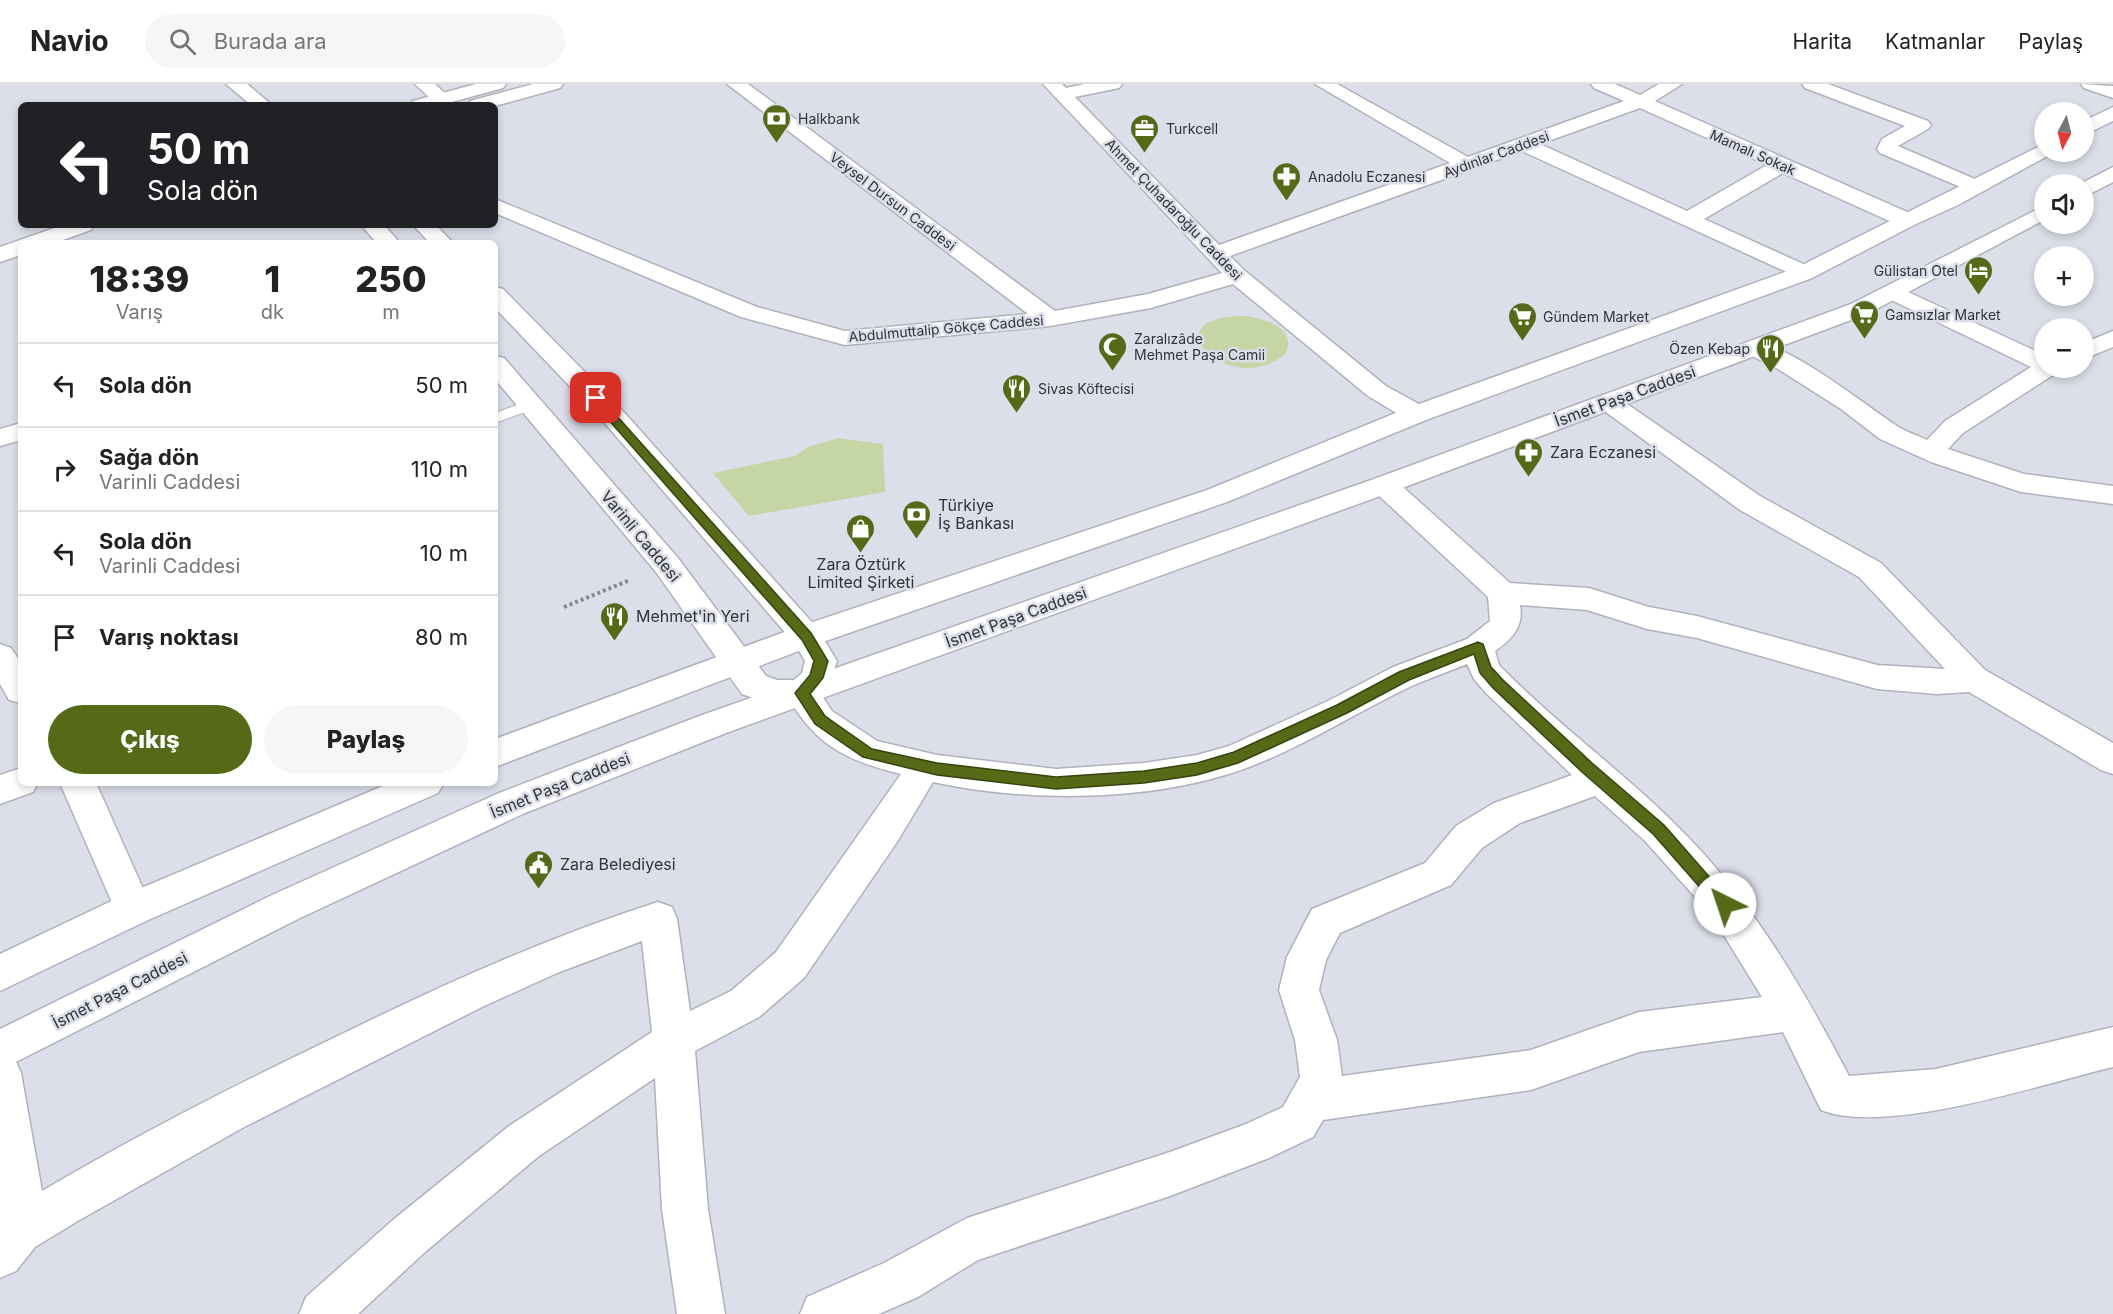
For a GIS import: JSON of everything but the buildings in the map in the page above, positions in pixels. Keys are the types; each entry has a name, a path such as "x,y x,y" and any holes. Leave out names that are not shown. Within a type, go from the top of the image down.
{"main road":[{"path":"235,84 259,102"},
{"path":"424,84 442,99"},
{"path":"431,102 497,84"},
{"path":"488,102 554,84"},
{"name":"Veysel Dursun Caddesi","path":"735,84 1050,319"},
{"path":"1058,89 1113,84"},
{"path":"1324,84 1468,165"},
{"name":"Mamalı Sokak","path":"1600,84 1906,220"},
{"name":"Aydınlar Caddesi","path":"1214,254 1640,102 1673,84"},
{"path":"1811,84 1921,125 1889,143 1887,149 1977,187"},
{"path":"2090,84 2113,92"},
{"name":"Ahmet Çuhadaroğlu Caddesi","path":"1058,89 1237,276 1377,391 1417,414"},
{"path":"2094,123 2113,113"},
{"path":"1524,144 1804,273"},
{"path":"498,752 806,636 1217,496 1417,414 1804,273 1906,220 1977,187 2034,156"},
{"path":"1687,220 1782,165"},
{"path":"2094,185 2113,173"},
{"name":"Abdulmuttalip Gökçe Caddesi","path":"498,206 749,312 845,338 1050,319 1151,301 1237,276"},
{"name":"İsmet Paşa Caddesi","path":"0,1050 285,907 512,803 714,724 1384,485 1859,309 2034,218"},
{"path":"41,240 75,228"},
{"path":"375,228 386,240"},
{"path":"427,228 439,240"},
{"path":"0,255 18,248"},
{"path":"1893,292 2034,359"},
{"path":"498,297 612,416 806,636 821,661 816,678 802,693 820,720 868,753 925,766 1056,783 1144,777 1197,769 1238,757 1342,709 1404,676 1478,647 1504,627 1508,615 1502,593 1384,485"},
{"path":"2094,347 2113,338"},
{"path":"1755,348 1787,364 1850,403 1889,433 1931,451 2020,483 2113,495"},
{"name":"Varinli Caddesi","path":"498,366 668,565 754,685 775,693 802,693"},
{"path":"1931,451 1954,427 2034,376"},
{"path":"1608,402 1750,503 1870,570 1974,679 2113,760"},
{"path":"0,438 18,432"},
{"path":"1502,593 1589,599 1647,618 1697,627 1877,676 1937,682 1974,679"},
{"path":"1478,647 1485,670 1498,684 1659,830 1725,904 1794,1012 1836,1095 1936,1090 2113,1047"},
{"path":"0,656 18,685"},
{"path":"324,1314 409,1236 524,1141 674,1041 745,1004 790,965 884,831 925,766"},
{"path":"824,1314 901,1280 967,1241 1254,1143 1298,1122 1322,1080 1316,1040 1299,990 1307,957 1326,921 1438,874 1469,837 1507,813 1601,779"},
{"path":"0,790 18,783"},
{"path":"79,786 133,909"},
{"path":"0,973 133,909 419,786"},
{"path":"9,1243 109,1174 277,1086 474,989 591,939 658,919 674,1041 685,1209 701,1314"},
{"path":"1311,1101 1531,1070 1639,1032 1794,1012"},
{"path":"0,1073 21,1198 9,1243"}],"lane":[{"path":"498,417 531,405"}],"path":[{"path":"564,607 668,565"}],"green space":[{"path":"1246,316 1270,322 1283,331 1288,344 1286,353 1264,365 1242,368 1222,363 1207,353 1199,340 1201,328 1216,319"},
{"path":"838,438 883,444 885,492 749,516 713,473 795,456 808,447"}],"place":[{"name":"Halkbank","path":"777,144"},
{"name":"Turkcell","path":"1145,154"},
{"name":"Anadolu Eczanesi","path":"1287,202"},
{"name":"Gülistan Otel","path":"1979,296"},
{"name":"Gamsızlar Market","path":"1864,340"},
{"name":"Gündem Market","path":"1522,342"},
{"name":"Zaralızâde Mehmet Paşa Camii","path":"1113,372"},
{"name":"Özen Kebap","path":"1771,374"},
{"name":"Sivas Köftecisi","path":"1017,414"},
{"name":"Zara Eczanesi","path":"1529,478"},
{"name":"Türkiye İş Bankası","path":"917,540"},
{"name":"Zara Öztürk Limited Şirketi","path":"861,554"},
{"name":"Mehmet'in Yeri","path":"615,642"},
{"name":"Zara Belediyesi","path":"539,890"}],"route":[{"path":"596,398 806,636 821,661 816,678 802,693 820,720 868,753 937,769 1056,783 1144,777 1197,769 1238,757 1342,709 1404,676 1478,647 1485,670 1498,684 1587,768 1659,830 1725,904"}]}
